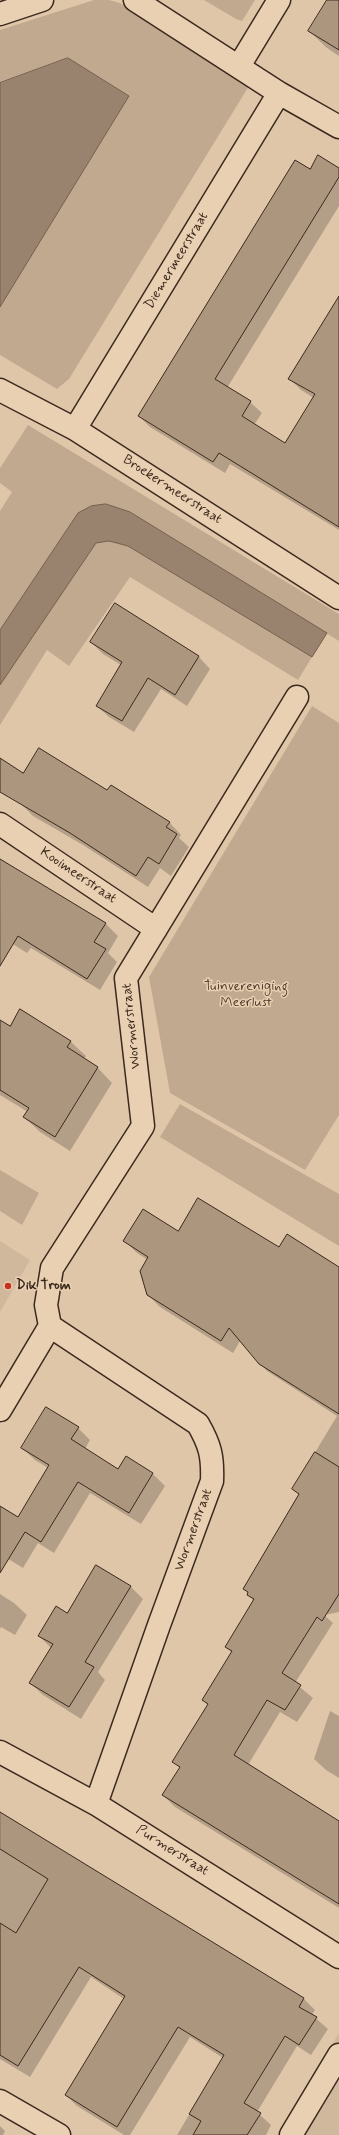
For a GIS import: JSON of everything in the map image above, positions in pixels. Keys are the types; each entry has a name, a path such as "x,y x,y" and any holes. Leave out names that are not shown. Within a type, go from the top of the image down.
{"street":[{"path":"0,14 42,0"},
{"path":"135,0 279,92 339,128"},
{"path":"238,66 279,0"},
{"name":"Diemermeerstraat","path":"76,429 279,92"},
{"name":"Broekermeerstraat","path":"0,390 76,429 339,598"},
{"name":"Wormerstraat","path":"96,1804 159,1625 212,1481 213,1459 208,1440 198,1424 50,1326 46,1305 52,1268 143,1126 126,978 297,697"},
{"name":"Kooimeerstraat","path":"0,824 156,929"},
{"path":"0,1410 50,1326"},
{"name":"Purmerstraat","path":"0,1752 96,1804 339,1957"},
{"path":"291,2135 339,2055"},
{"path":"0,2101 59,2135"}],"shaded area":[{"path":"68,58 129,96 0,307 0,83"},
{"path":"106,504 130,512 327,633 312,657 128,546 109,541 96,543 0,685 0,630 78,513 91,506"},
{"name":"Dik Trom","path":"0,1241 30,1260 0,1312"},
{"path":"339,2033 339,2135 278,2135"}],"green space":[{"path":"94,0 109,0 120,3 249,86 69,379 57,389 0,355 0,307 129,96 68,58 0,83 0,30"},
{"path":"204,0 255,0 242,21"},
{"path":"28,425 339,614 339,641 130,512 106,504 78,513 0,630 0,511 12,492 0,483 0,468"},
{"path":"109,541 128,546 312,657 298,680 130,577 69,666 47,650 0,725 0,685 96,543"},
{"name":"Tuinvereniging Meerlust","path":"312,706 339,723 339,1115 305,1170 170,1093 149,977"},
{"path":"180,1104 339,1194 339,1246 160,1137"},
{"path":"0,1170 39,1193 22,1225 0,1211"}],"building":[{"path":"327,0 339,0 339,50 308,31"},
{"path":"318,155 339,168 339,177 215,379 251,401 242,416 285,443 315,394 288,379 339,296 339,527 219,453 213,462 138,416 295,160 310,169"},
{"path":"115,603 199,656 175,695 148,678 122,721 96,706 122,662 90,642"},
{"path":"39,748 107,790 111,785 170,822 166,827 177,834 159,864 148,857 136,876 70,833 0,792 0,758 23,773"},
{"path":"0,859 106,923 94,942 106,949 87,979 18,936 0,966"},
{"path":"20,1009 71,1041 67,1047 98,1067 55,1137 23,1117 29,1108 0,1090 0,1020 10,1026"},
{"path":"198,1198 279,1247 287,1234 339,1267 339,1414 259,1364 229,1328 221,1341 147,1295 140,1271 148,1257 123,1241 143,1209 178,1231"},
{"path":"46,1407 79,1427 71,1439 118,1469 126,1456 153,1473 129,1513 78,1482 41,1542 25,1532 0,1573 0,1506 18,1517 49,1465 21,1448"},
{"path":"315,1452 339,1467 339,1594 322,1621 317,1617 282,1673 301,1685 285,1710 267,1700 234,1755 339,1821 339,1904 162,1795 180,1767 172,1762 208,1704 202,1700 232,1651 225,1647 254,1599 247,1595 248,1592 243,1589 299,1494 292,1489"},
{"path":"96,1565 131,1586 85,1662 94,1667 69,1707 29,1683 53,1644 38,1636 56,1606 67,1613"},
{"path":"0,1812 304,1998 299,2007 317,2017 299,2045 285,2036 244,2103 261,2113 247,2135 193,2135 201,2121 189,2114 224,2055 178,2027 117,2127 65,2095 125,1996 79,1967 18,2066 0,2055 0,1923 16,1933 48,1879 0,1849"}],"place":[{"name":"Dik Trom","path":"8,1286"}]}
